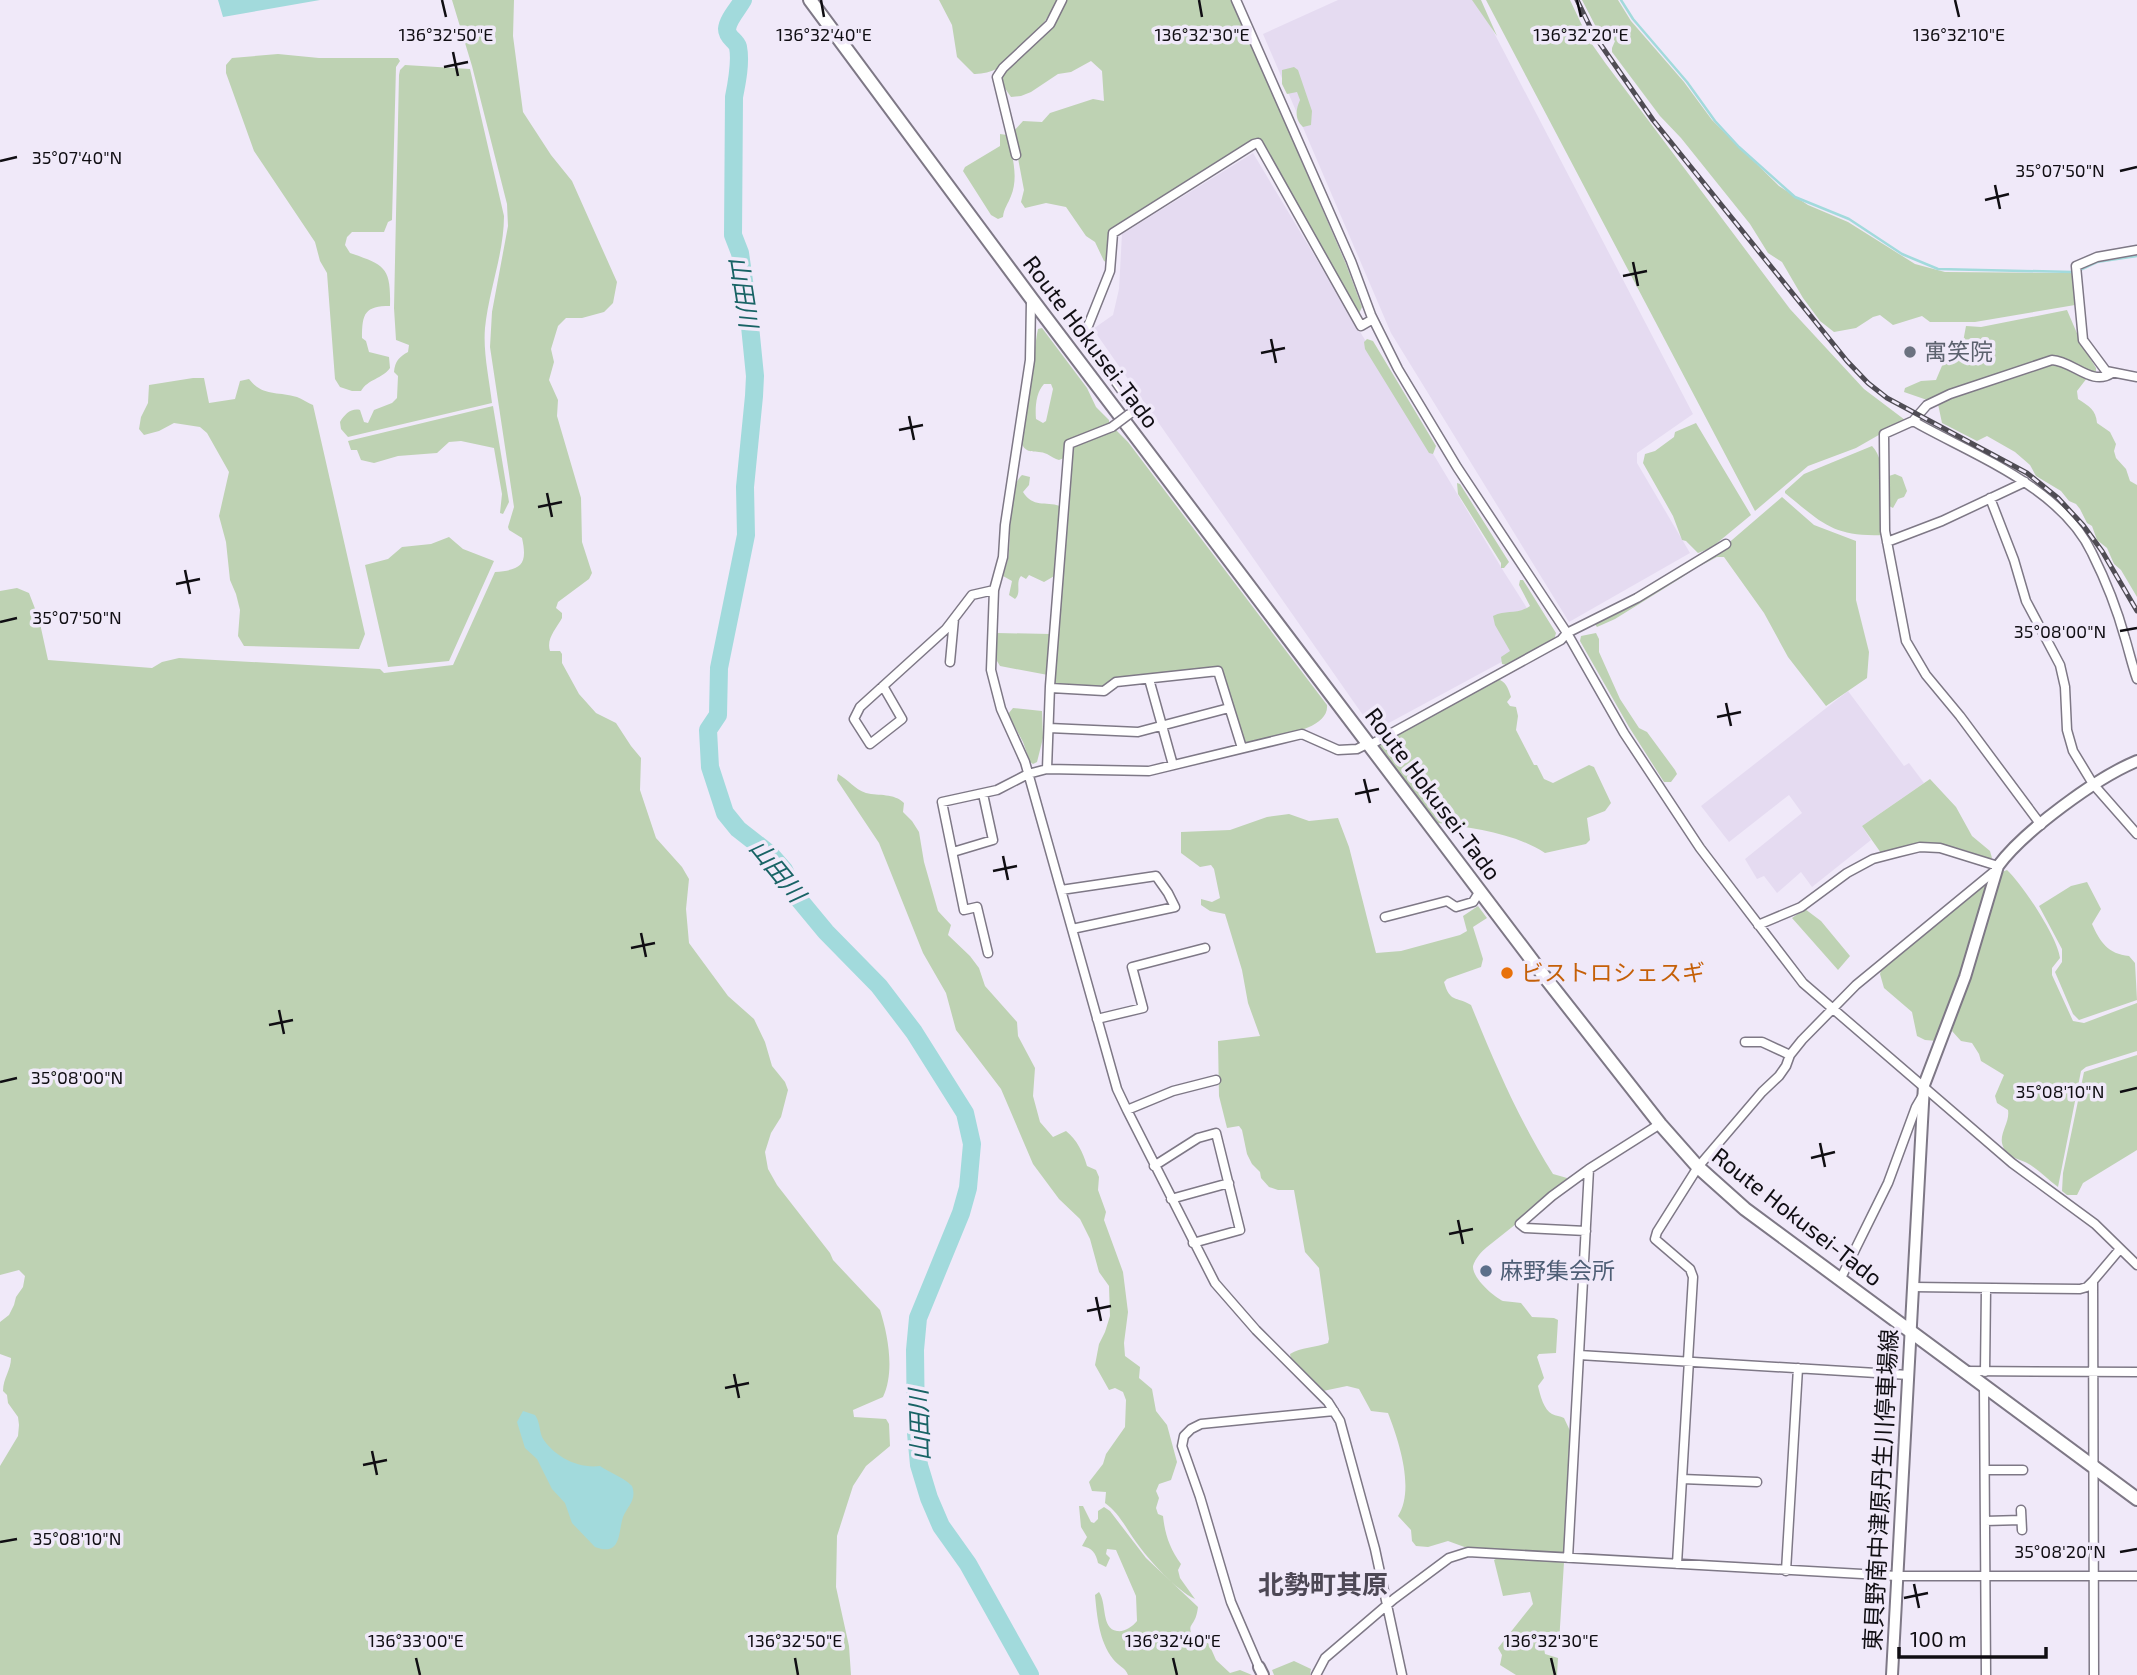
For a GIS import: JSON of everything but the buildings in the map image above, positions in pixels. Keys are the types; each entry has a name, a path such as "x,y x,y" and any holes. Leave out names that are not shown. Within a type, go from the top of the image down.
{"main road":[{"name":"Route Hokusei-Tado","path":"810,0 1031,298 1480,891 1660,1124 1698,1167 1745,1209 2137,1499"},
{"name":"東貝野南中津原丹生川停車場線","path":"1892,1675 1924,1089 1965,977 1998,868 2005,856 2094,784 2137,761"}],"street":[{"path":"1016,155 998,77 1003,68 1050,24 1062,0"},
{"path":"1236,0 1373,319 1398,369 1442,444 1567,633 1625,733 1700,848 1803,983 2012,1163 2070,1204 2137,1265"},
{"path":"1047,769 1069,444 1112,427 1134,411 1084,336 1110,271 1113,233 1258,143 1361,326 1373,319"},
{"path":"2137,250 2098,257 2077,266 2083,340 2101,366 2112,373 2137,377"},
{"path":"1031,298 1033,323 1030,360 1005,525 1003,557 995,590 991,643 993,679 1001,709 1028,774 1117,1089 1126,1110 1193,1243 1222,1291 1328,1402 1340,1421 1402,1675"},
{"path":"2041,825 1960,716 1926,676 1906,640 1885,531 1884,434 1913,421 1927,405 1950,394 2052,360 2061,361 2097,378 2112,373"},
{"path":"1913,421 2025,482 2057,508 2084,538 2116,611 2137,679"},
{"path":"1887,542 1908,536 2025,482"},
{"path":"1990,498 2014,560 2026,601 2060,665 2065,687 2067,730 2073,751 2094,784 2137,834"},
{"path":"988,953 977,907 964,910 942,803 983,794 1028,774 1047,769 1139,772 1302,734 1338,750 1357,749 1560,640 1567,633 1637,598 1726,544"},
{"path":"883,687 902,719 870,744 854,719 860,707 946,629 972,595 995,590"},
{"path":"950,662 954,619"},
{"path":"1051,688 1104,691 1116,682 1217,671 1242,748"},
{"path":"1149,679 1173,765"},
{"path":"1049,728 1138,732 1229,708"},
{"path":"953,852 993,840 983,794"},
{"path":"1758,925 1801,907 1828,885 1864,864 1900,852 1940,848 1998,868"},
{"path":"1677,1564 1693,1277 1690,1269 1655,1239 1657,1232 1698,1167 1779,1076 1790,1055 1831,1009 1856,985 1998,868"},
{"path":"1061,890 1156,876 1175,907 1072,929"},
{"path":"1385,917 1447,901 1456,907 1473,902 1480,891"},
{"path":"1097,1019 1143,1008 1132,967 1205,948"},
{"path":"1745,1042 1762,1042 1790,1055"},
{"path":"1126,1110 1173,1091 1216,1080"},
{"path":"1840,1280 1888,1183 1924,1089"},
{"path":"1586,1231 1525,1228 1520,1224 1589,1169 1660,1124"},
{"path":"1154,1166 1198,1138 1216,1133 1240,1230 1193,1243"},
{"path":"1568,1558 1589,1169"},
{"path":"1171,1199 1229,1183"},
{"path":"1913,1287 2080,1289 2093,1282 2120,1249"},
{"path":"2093,1282 2094,1675"},
{"path":"1985,1371 1986,1289"},
{"path":"1579,1354 1909,1374"},
{"path":"1786,1571 1798,1368"},
{"path":"1964,1371 2137,1372"},
{"path":"1984,1386 1986,1675"},
{"path":"1261,1671 1230,1602 1200,1497 1182,1446 1184,1436 1201,1424 1334,1411"},
{"path":"1984,1470 2023,1470"},
{"path":"1682,1479 1757,1482"},
{"path":"2021,1510 2022,1530"},
{"path":"1985,1521 2021,1520"},
{"path":"1316,1675 1320,1665 1332,1652 1387,1606 1449,1558 1468,1552 1897,1576 2137,1576"}],"shaded area":[{"path":"218,0 320,0 223,17"},
{"path":"452,0 514,0 513,36 523,112 572,181 617,282 613,303 604,312 582,318 566,318 558,326 551,349 554,362 549,380 558,400 557,416 581,498 582,542 592,573 589,579 558,602 556,608 562,613 562,618 550,638 550,651 560,651 562,663 579,694 596,713 616,723 641,758 640,790 656,838 689,879 686,909 689,943 728,996 754,1019 772,1066 788,1090 781,1117 771,1133 765,1152 768,1169 833,1260 880,1310 886,1331 889,1376 883,1397 853,1410 854,1417 886,1419 889,1424 890,1446 866,1466 853,1486 837,1536 836,1587 849,1646 851,1675 0,1675 0,1466 18,1436 19,1425 18,1417 3,1391 11,1358 0,1354 0,1322 9,1315 23,1287 25,1276 19,1270 0,1275 0,591 17,588 29,593 39,619 48,660 152,668 162,662 179,658 380,669 384,673 453,665 495,572 517,567 523,560 524,547 522,538 508,527 514,507 490,347 492,312 508,226 507,204 472,66"},
{"path":"939,0 1058,0 1034,36 1013,59 988,72 974,74 957,57 952,25"},
{"path":"1066,0 1232,0 1346,264 1362,307 1358,316 1259,140 1112,232 1108,263 1104,261 1095,242 1086,236 1066,207 1046,203 1025,208 1021,202 1024,190 1013,132 1023,121 1042,122 1050,113 1093,99 1104,101 1102,71 1091,61 1071,72 1058,74 1021,96 1011,97 1002,84 1002,74 1045,33"},
{"path":"1338,0 1477,0 1693,414 1637,453 1637,463 1690,553 1569,622 1391,333 1263,34"},
{"path":"1472,0 1481,0 1497,36"},
{"path":"1486,0 1570,0 1589,40 1606,64 1790,309 1864,389 1905,420 1856,448 1808,466 1755,511"},
{"path":"1582,0 1618,0 1631,21 1684,82 1712,120 1779,186 1808,205 1848,222 1915,264 1945,272 2074,273 2075,305 1975,322 1930,322 1922,316 1893,325 1880,315 1856,328 1834,332 1820,321 1782,262 1768,253 1750,224 1660,116 1612,52 1615,41 1605,31 1596,27"},
{"path":"278,54 319,58 398,58 400,61 396,67 392,220 388,222 384,232 352,232 345,245 350,253 384,269 389,283 390,306 375,307 367,313 363,322 362,338 366,341 369,352 389,357 390,368 361,391 340,387 335,379 327,273 320,261 315,242 254,151 226,73 226,65 232,58"},
{"path":"405,65 470,69 504,216 502,244 485,328 492,403 348,437 341,429 340,422 349,412 360,410 364,422 368,423 374,410 392,403 397,398 398,376 394,372 398,360 408,352 409,345 396,340 394,308 399,75"},
{"path":"1294,67 1298,70 1312,111 1311,125 1303,127 1297,117 1300,100 1297,92 1287,94 1282,84 1282,70"},
{"path":"1000,134 1007,135 1014,165 1014,181 1003,217 998,219 991,215 963,171 965,167 1000,146"},
{"path":"1253,153 1546,638 1374,731 1093,329 1113,315 1119,289 1122,234"},
{"path":"2067,310 2082,345 2096,368 2092,375 2066,360 1930,401 1904,392 1905,388 1921,381 1936,380 1944,361 1963,342 1966,326 1981,327"},
{"path":"1042,328 1087,388 1096,407 1109,420 1109,425 1073,438 1064,458 1059,460 1043,453 1029,451 1021,442 1038,329","holes":["1044,384 1051,384 1053,389 1046,421 1043,423 1036,419 1037,400"]},
{"path":"1367,339 1373,341 1436,446 1433,454 1429,453 1365,349 1364,342"},
{"path":"2052,362 2063,363 2087,378 2077,391 2078,399 2091,409 2097,423 2110,432 2116,444 2116,458 2126,469 2130,481 2137,485 2137,597 2121,570 2114,564 2107,548 2097,540 2092,526 2087,523 2076,504 2036,476 2030,465 2015,452 1987,436 1977,441 1942,423 1938,404 1941,400"},
{"path":"204,378 209,403 235,399 240,381 249,379 260,389 297,397 313,405 365,634 359,649 244,646 238,636 240,610 230,580 226,542 219,516 229,472 207,433 200,427 174,423 144,435 139,429 148,403 149,385"},
{"path":"493,406 509,502 503,514 500,513 502,494 494,448 461,441 449,442 437,453 398,456 374,463 361,460 357,450 351,450 348,441"},
{"path":"1696,423 1751,515 1711,548 1698,553 1682,540 1673,516 1643,463 1645,454 1655,451 1674,437 1675,432"},
{"path":"1115,429 1128,442 1327,705 1319,722 1282,736 1243,741 1220,667 1115,679 1102,688 1053,685 1072,448"},
{"path":"1872,446 1881,465 1883,535 1852,534 1829,526 1785,493 1804,474"},
{"path":"1895,474 1902,477 1907,491 1893,508 1889,506 1889,476"},
{"path":"1022,475 1030,477 1029,485 1023,492 1027,497 1035,502 1060,506 1056,575 1044,582 1029,575 1026,579 1021,576 1015,599 1009,595 1012,581 1003,576 1008,559 1014,491"},
{"path":"1457,483 1509,562 1504,568 1501,568 1501,563 1458,494"},
{"path":"1782,497 1814,525 1856,541 1856,600 1869,652 1867,678 1826,706 1788,657 1764,613 1724,557 1717,557 1700,566 1700,563 1725,546"},
{"path":"449,537 463,549 494,561 449,661 388,667 365,565 388,559 402,547 431,544"},
{"path":"1688,570 1690,572 1615,619 1597,627 1594,623"},
{"path":"1520,580 1523,580 1556,633 1554,640 1507,665 1502,664 1501,657 1510,651 1495,625 1493,616 1520,611 1530,606 1519,585"},
{"path":"997,633 1050,634 1048,675 1000,666 997,661"},
{"path":"1596,633 1599,652 1620,699 1639,728 1647,732 1675,770 1677,774 1671,782 1664,782 1580,641 1581,636"},
{"path":"1497,679 1503,681 1508,688 1511,697 1507,702 1516,707 1518,716 1516,730 1544,779 1553,783 1589,765 1594,767 1611,803 1605,811 1587,818 1590,840 1586,844 1545,853 1507,836 1438,823 1378,746"},
{"path":"1848,691 1904,766 1909,763 1924,783 1862,826 1871,840 1812,887 1801,872 1777,893 1764,876 1757,879 1745,859 1802,813 1789,795 1729,842 1701,806"},
{"path":"1013,708 1042,711 1043,738 1037,762 1033,764 1008,714"},
{"path":"838,774 862,791 891,796 904,803 903,812 919,832 924,862 938,911 951,925 948,935 970,956 979,968 985,986 1017,1022 1018,1036 1035,1068 1033,1096 1040,1122 1053,1137 1066,1131 1079,1147 1087,1166 1096,1170 1099,1177 1098,1190 1106,1212 1104,1220 1123,1272 1128,1312 1125,1356 1140,1367 1139,1378 1152,1389 1156,1411 1167,1425 1177,1462 1171,1480 1159,1484 1156,1491 1159,1498 1156,1508 1158,1514 1163,1516 1169,1541 1181,1564 1178,1570 1180,1578 1195,1599 1172,1582 1148,1557 1105,1503 1106,1492 1092,1491 1089,1482 1125,1427 1126,1400 1123,1392 1115,1388 1109,1390 1095,1365 1099,1344 1110,1316 1109,1286 1099,1272 1090,1239 1080,1219 1059,1199 1033,1164 1001,1089 956,1030 946,993 923,953 879,843 837,780"},
{"path":"1930,779 1956,807 1972,836 1990,851 1992,858 1958,848 1935,845 1881,853 1862,826"},
{"path":"1289,814 1309,821 1338,818 1349,847 1376,953 1401,951 1460,935 1467,931 1463,916 1478,906 1487,918 1473,927 1483,959 1481,967 1447,979 1444,982 1446,989 1451,996 1471,1005 1529,1133 1553,1174 1567,1178 1566,1184 1485,1249 1473,1266 1476,1276 1499,1299 1521,1303 1532,1317 1558,1320 1556,1353 1539,1354 1537,1357 1544,1378 1538,1386 1543,1402 1549,1412 1564,1418 1572,1435 1566,1550 1562,1553 1470,1549 1448,1541 1428,1547 1416,1546 1412,1541 1411,1530 1398,1516 1405,1493 1404,1465 1388,1413 1371,1411 1359,1389 1347,1386 1323,1391 1291,1359 1290,1354 1294,1352 1328,1343 1319,1268 1305,1252 1294,1190 1269,1187 1247,1154 1242,1130 1239,1126 1227,1128 1219,1096 1218,1041 1260,1036 1248,1003 1242,970 1225,914 1210,911 1201,905 1201,899 1212,902 1220,898 1214,869 1211,865 1200,867 1181,853 1181,832 1230,830 1267,817"},
{"path":"2007,870 2047,925 2058,949 2060,958 2052,968 2052,975 2073,1021 2084,1023 2137,1003 2137,1051 2081,1071 2058,1187 2031,1165 2006,1151 2002,1135 2008,1119 2008,1110 1997,1103 1995,1096 2004,1075 1981,1061 1972,1043 1961,1041 1952,1031 1997,879"},
{"path":"1988,879 1942,1036 1937,1041 1925,1040 1917,1036 1912,1012 1884,988 1880,974 1882,968"},
{"path":"2087,882 2101,909 2092,924 2098,936 2110,950 2129,956 2135,963 2137,1000 2079,1020 2073,1014 2055,972 2062,962 2062,949 2039,906 2071,886"},
{"path":"1805,909 1821,921 1850,956 1838,970 1792,918"},
{"path":"2137,1055 2137,1150 2083,1183 2077,1195 2067,1195 2062,1191 2063,1173 2084,1072"},
{"path":"523,1411 535,1415 542,1437 559,1455 575,1463 600,1466 632,1486 633,1499 623,1517 617,1541 610,1549 595,1547 572,1523 565,1503 552,1489 537,1459 525,1448 517,1422"},
{"path":"1079,1506 1083,1506 1094,1523 1098,1519 1098,1511 1104,1507 1110,1511 1146,1558 1198,1607 1190,1628 1197,1646 1206,1642 1209,1644 1216,1660 1230,1673 1240,1670 1252,1675 1128,1675 1108,1652 1100,1628 1095,1595 1099,1592 1106,1621 1117,1631 1128,1629 1137,1621 1136,1596 1116,1550 1107,1549 1106,1554 1110,1558 1106,1567 1098,1563 1091,1550 1082,1546 1087,1537 1081,1527"},
{"path":"1499,1557 1564,1562 1559,1643 1549,1643 1544,1648 1545,1654 1558,1658 1557,1675 1516,1675 1500,1665 1502,1655 1498,1648 1533,1604 1530,1592 1503,1596 1494,1560"},
{"path":"1294,1661 1311,1669 1310,1675 1274,1675 1272,1670"}],"waterway":[{"name":"山田川","path":"743,0 727,29 728,35 738,47 739,59 734,97 733,235 740,253 755,376 745,487 746,535 719,668 718,715 708,730 710,767 725,813 738,829 770,854 784,870 797,897 826,932 879,986 914,1032 965,1113 972,1144 968,1188 961,1213 918,1318 915,1350 919,1465 941,1526 968,1564 1030,1675"},
{"path":"1621,0 1633,19 1687,82 1715,121 1739,147 1795,197 1849,219 1902,254 1938,269 2073,272"},
{"path":"2080,270 2097,262 2137,256"}],"railway":[{"path":"1577,0 1594,35 1653,120 1847,361 1887,398 2027,473 2058,498 2102,551 2137,611"}],"place":[{"name":"寓笑院","path":"1910,352"},
{"name":"ビストロシェスギ","path":"1507,973"},
{"name":"麻野集会所","path":"1486,1271"}],"district":[{"name":"北勢町其原","path":"1323,1585"}]}
